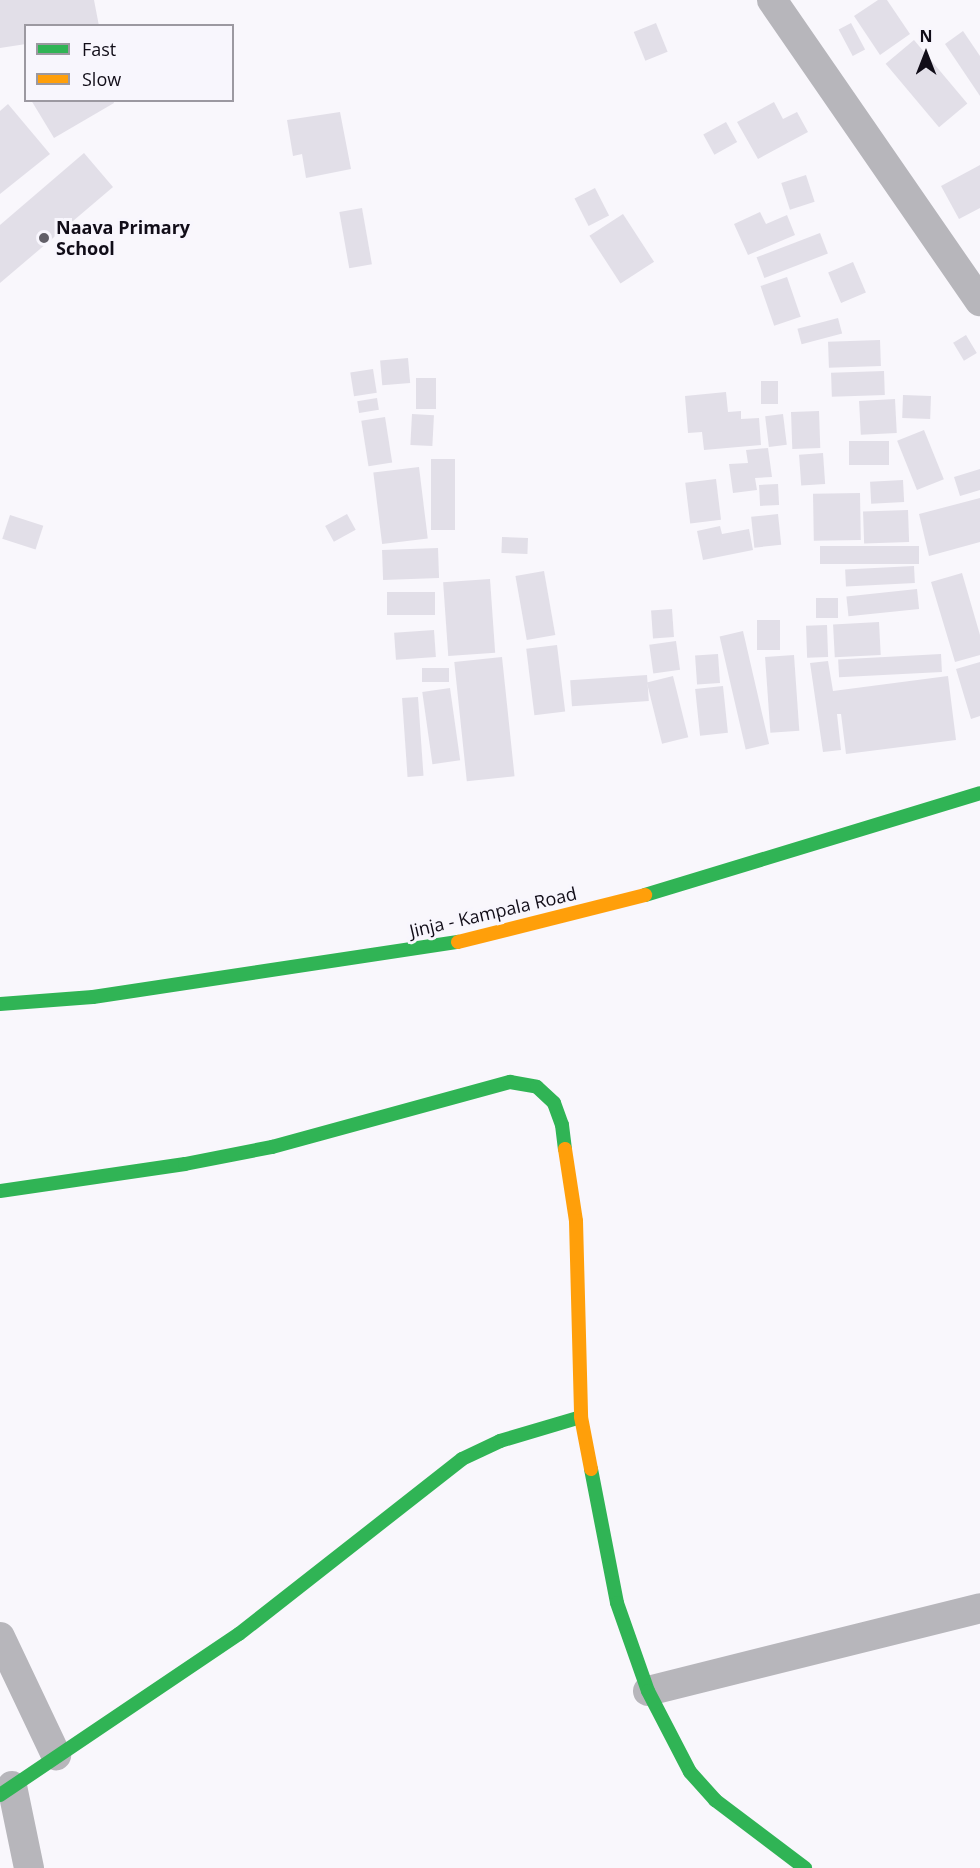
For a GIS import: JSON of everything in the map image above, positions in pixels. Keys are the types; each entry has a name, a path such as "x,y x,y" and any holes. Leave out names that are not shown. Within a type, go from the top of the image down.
{"main road":[{"name":"Jinja - Kampala Road","path":"0,1005 93,997 456,942 648,894 980,793"},
{"path":"0,1191 185,1164 272,1148 510,1082 537,1087 554,1103 562,1125 576,1221 581,1417 617,1603 648,1691 690,1772 715,1800 806,1868"},
{"path":"6,1790 238,1634 462,1459 500,1441 581,1417"}],"street":[{"path":"772,0 980,301"},
{"path":"648,1691 980,1608"},
{"path":"0,1637 56,1755"},
{"path":"6,1790 30,1868"}],"building":[{"path":"0,0 94,0 99,24 24,24 24,44 0,48"},
{"path":"878,0 887,0 910,34 880,55 854,16"},
{"path":"656,23 668,52 645,61 634,32"},
{"path":"851,23 865,49 853,56 839,30"},
{"path":"963,31 980,56 980,96 945,44"},
{"path":"914,40 967,104 939,127 886,64"},
{"path":"32,102 114,102 114,103 54,138"},
{"path":"774,102 783,119 797,112 808,132 758,159 737,122"},
{"path":"8,104 50,154 0,194 0,111"},
{"path":"340,112 351,169 306,178 302,154 293,156 287,120"},
{"path":"726,122 737,142 714,155 703,135"},
{"path":"84,153 113,187 0,283 0,225"},
{"path":"980,165 980,208 959,219 941,186"},
{"path":"806,175 815,202 790,210 781,183"},
{"path":"595,188 609,216 589,226 575,198"},
{"path":"362,208 372,264 349,268 339,212"},
{"path":"760,212 766,224 787,215 795,235 748,255 734,224"},
{"path":"623,214 654,262 620,284 589,236"},
{"path":"820,233 828,254 764,278 757,257"},
{"path":"853,262 866,292 841,303 828,273"},
{"path":"787,277 801,317 774,326 761,286"},
{"path":"838,318 842,333 802,344 797,329"},
{"path":"966,335 977,353 964,361 953,343"},
{"path":"880,340 881,366 829,368 828,342"},
{"path":"408,358 410,383 382,385 380,360"},
{"path":"373,369 377,393 354,396 350,373"},
{"path":"884,371 885,395 832,397 831,373"},
{"path":"416,378 436,378 436,409 416,409"},
{"path":"761,381 778,381 778,404 761,404"},
{"path":"726,392 728,412 741,411 741,419 759,418 761,445 704,450 702,432 688,433 685,396"},
{"path":"903,395 931,396 930,419 902,418"},
{"path":"377,398 379,410 359,413 357,401"},
{"path":"895,399 897,433 861,435 859,401"},
{"path":"819,411 820,448 792,449 791,412"},
{"path":"412,414 434,415 432,446 410,445"},
{"path":"783,414 787,445 769,447 765,416"},
{"path":"385,417 392,462 368,466 361,421"},
{"path":"924,430 944,479 917,490 897,441"},
{"path":"849,441 889,441 889,465 849,465"},
{"path":"768,448 772,477 755,478 757,490 733,493 729,464 748,463 746,450"},
{"path":"823,453 825,484 801,486 799,455"},
{"path":"431,459 455,459 455,530 431,530"},
{"path":"419,467 428,538 382,544 373,473"},
{"path":"980,469 980,490 960,496 954,477"},
{"path":"716,479 721,520 690,523 685,483"},
{"path":"903,480 904,502 871,504 870,482"},
{"path":"778,484 779,505 760,506 759,485"},
{"path":"860,493 861,540 814,541 813,494"},
{"path":"980,498 980,542 929,556 919,514"},
{"path":"908,510 909,542 864,544 863,512"},
{"path":"347,514 356,530 334,542 325,526"},
{"path":"778,514 781,545 754,548 751,517"},
{"path":"10,515 43,526 36,550 2,539"},
{"path":"720,526 722,534 749,529 753,550 703,560 697,531"},
{"path":"502,537 528,538 527,554 501,553"},
{"path":"820,546 919,546 919,564 820,564"},
{"path":"438,548 439,578 383,580 382,550"},
{"path":"914,566 915,583 846,587 845,570"},
{"path":"544,571 555,635 527,640 515,576"},
{"path":"962,573 980,635 980,655 955,662 931,582"},
{"path":"490,579 495,653 448,656 443,582"},
{"path":"917,589 919,609 848,616 846,596"},
{"path":"387,592 435,592 435,615 387,615"},
{"path":"816,598 838,598 838,618 816,618"},
{"path":"672,609 674,637 653,638 651,610"},
{"path":"757,620 780,620 780,650 757,650"},
{"path":"879,622 881,655 835,657 833,624"},
{"path":"827,625 828,657 807,658 806,626"},
{"path":"434,630 436,657 396,660 394,633"},
{"path":"743,631 769,744 746,749 720,636"},
{"path":"676,641 680,670 653,673 649,645"},
{"path":"557,645 565,712 534,715 526,649"},
{"path":"718,654 720,683 697,685 695,656"},
{"path":"941,654 942,672 839,677 838,659"},
{"path":"794,655 799,731 770,733 765,657"},
{"path":"502,657 515,776 467,781 454,662"},
{"path":"828,661 833,691 948,676 956,740 846,754 841,714 837,714 841,750 823,752 810,663"},
{"path":"980,662 980,716 971,719 956,669"},
{"path":"422,668 449,668 449,682 422,682"},
{"path":"647,675 649,701 572,706 570,680"},
{"path":"673,676 688,737 662,744 647,683"},
{"path":"723,686 728,733 700,736 695,689"},
{"path":"450,688 460,760 432,764 422,692"},
{"path":"418,697 424,776 408,777 402,698"}],"traffic: fast":[{"path":"645,895 980,793"},
{"path":"0,1004 93,997 458,942"},
{"path":"0,1191 185,1164 272,1147 510,1082 537,1087 554,1103 562,1125 565,1149"},
{"path":"0,1795 239,1634 462,1459 500,1441 581,1417"},
{"path":"591,1469 617,1603 648,1691 690,1772 715,1800 805,1868"}],"traffic: slow":[{"path":"458,942 645,895"},
{"path":"565,1149 576,1221 581,1417 591,1469"}],"place":[{"name":"Naava Primary School","path":"44,238"}]}
